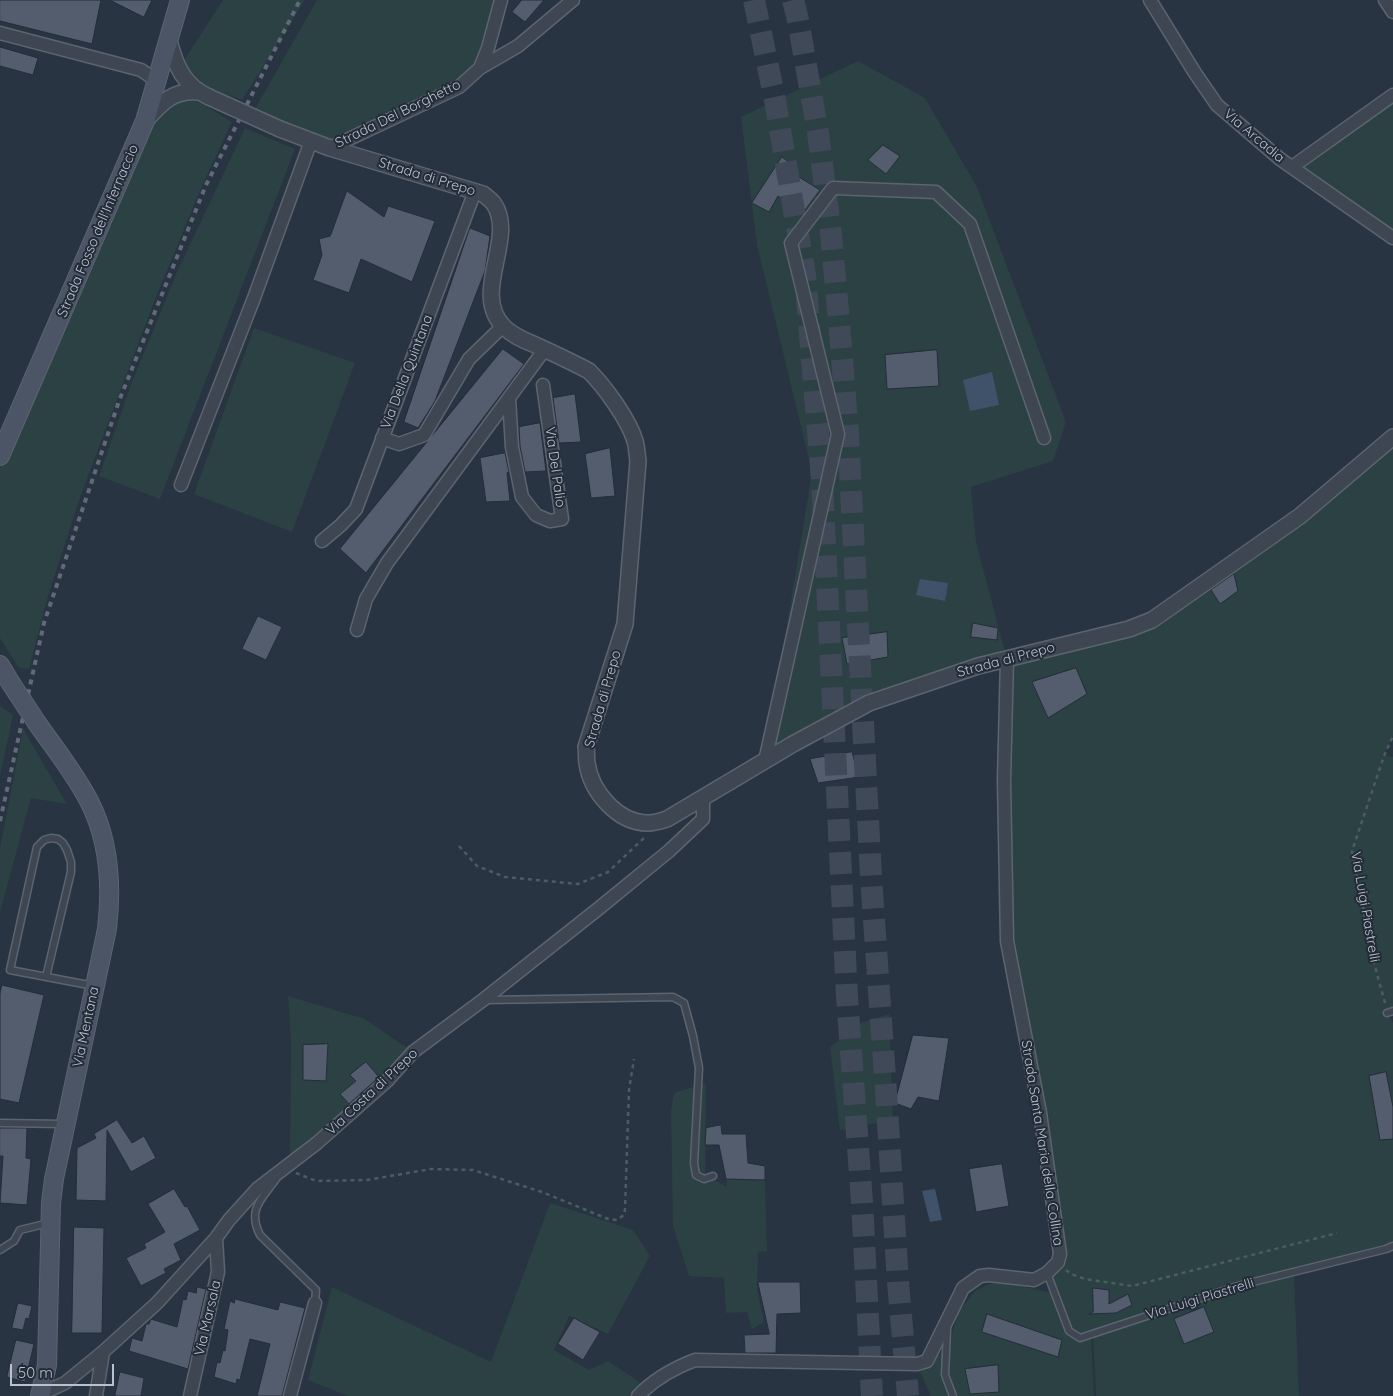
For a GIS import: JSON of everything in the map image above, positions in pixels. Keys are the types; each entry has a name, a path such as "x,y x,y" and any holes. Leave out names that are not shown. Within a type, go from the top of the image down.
{"main road":[{"name":"Strada Fosso dell'Infernaccio","path":"0,456 145,121 180,0"},
{"name":"Via Mentana","path":"0,665 5,678 38,723 90,803 100,827 107,854 110,904 107,930 54,1179 51,1223 48,1365 40,1395"}],"street":[{"name":"Strada Del Borghetto","path":"330,148 459,87 480,68 488,48 500,0"},
{"path":"480,68 518,46 573,0"},
{"name":"Via Arcadia","path":"1150,0 1195,73 1217,104 1280,159 1393,238"},
{"path":"1385,0 1393,12"},
{"path":"0,33 141,70 157,81"},
{"name":"Strada di Prepo","path":"169,40 172,54 183,76 203,95 280,129 330,148 483,194 494,204 500,217 501,233 492,282 496,317 515,336 589,371 599,380 617,406 635,440 638,461 625,624 586,747 587,764 595,785 609,807 629,820 648,823 667,819 870,702 978,666 1129,629 1152,620 1300,516 1393,437"},
{"path":"145,121 164,101 172,96 188,91 203,95"},
{"path":"1292,168 1393,95"},
{"path":"180,486 254,298 311,141"},
{"path":"765,761 838,434 791,243 833,188 936,192 970,224 1044,438"},
{"name":"Via Della Quintana","path":"322,542 356,509 475,191"},
{"path":"382,438 399,444 424,435 469,359 503,326"},
{"path":"357,630 366,599 387,563 545,349"},
{"name":"Via Del Palio","path":"510,398 512,447 522,498 536,515 550,521 562,519 543,385"},
{"name":"Strada Santa Maria della Collina","path":"1007,659 1004,780 1007,941 1040,1113 1060,1254 1058,1262 1047,1273"},
{"name":"Via Costa di Prepo","path":"40,1395 65,1383 157,1304 257,1189 317,1144 387,1081 413,1052 483,1000 669,851 703,819 703,798"},
{"name":"Via Marsala","path":"190,1396 218,1272 216,1238"},
{"path":"638,1396 649,1384 678,1366 695,1360 917,1364 927,1361 948,1322 963,1288 980,1276 989,1274 1034,1280 1047,1273"},
{"path":"290,1396 314,1303"},
{"path":"96,1396 103,1352"}],"lane":[{"path":"46,977 71,872 71,862 63,843 58,839 51,838 44,840 37,847 10,970 46,977 95,986"},
{"path":"483,1000 673,996 684,1003 693,1036 698,1068 694,1163 696,1175 704,1178 713,1176"},
{"path":"0,1123 65,1124"},
{"path":"287,1166 255,1209 254,1224 260,1234 316,1290 314,1303"},
{"path":"0,1250 14,1241 20,1230 51,1223"},
{"name":"Via Luigi Piastrelli","path":"1047,1273 1070,1332 1080,1338 1241,1285 1393,1246"},
{"path":"948,1322 945,1375 953,1396"}],"path":[{"name":"Via Luigi Piastrelli","path":"1390,1012 1374,963 1352,851 1384,756 1393,736"},
{"path":"459,846 478,866 505,878 578,884 608,872 645,837 648,823"},
{"path":"287,1166 298,1175 316,1181 367,1180 432,1169 473,1170 542,1192 608,1219 617,1220 624,1215 625,1209 629,1090 634,1059"},
{"path":"1058,1262 1071,1274 1085,1279 1132,1286 1337,1233"}],"green space":[{"path":"223,0 305,0 242,100 205,86 183,62"},
{"path":"317,0 501,0 488,48 459,87 330,148 251,116"},
{"path":"858,61 925,98 977,187 1066,422 1053,461 971,487 976,542 1007,659 869,703 765,761 812,472 757,245 741,117"},
{"path":"1393,95 1393,238 1292,167"},
{"path":"184,98 199,102 232,122 202,186 154,302 82,492 48,596 29,669 18,667 0,638 0,467 147,126 162,107"},
{"path":"245,128 295,149 160,499 99,476 132,382 177,272"},
{"path":"254,328 355,363 292,532 194,494"},
{"path":"1393,437 1393,736 1384,755 1393,757 1393,1006 1387,1013 1393,1023 1393,1245 1294,1275 1299,1396 1096,1396 1093,1333 1080,1338 1069,1331 1047,1273 1058,1262 1007,941 1007,659 1152,620"},
{"path":"0,706 13,715 0,776"},
{"path":"23,729 67,804 31,798 0,912 0,848"},
{"path":"288,996 365,1019 413,1052 290,1164 291,1042"},
{"path":"889,1014 893,1120 840,1130 830,1047 861,1023"},
{"path":"706,1083 705,1175 727,1187 726,1179 765,1180 767,1251 758,1252 757,1288 764,1322 752,1329 747,1312 726,1313 724,1278 689,1276 673,1226 671,1111 674,1093"},
{"path":"550,1203 633,1230 650,1256 608,1334 569,1316 554,1350 589,1370 608,1361 641,1383 629,1396 348,1396 308,1380 332,1287 491,1362"},
{"path":"997,1281 1052,1293 1067,1335 1078,1341 1091,1336 1094,1396 931,1396 920,1372 949,1346 958,1313 976,1290"}],"water":[{"path":"992,372 999,405 970,411 963,380"},
{"path":"920,579 948,583 945,601 916,595"},
{"path":"935,1189 942,1220 930,1222 922,1191"}],"building":[{"path":"0,0 101,0 92,44 0,21"},
{"path":"110,0 152,0 144,17"},
{"path":"522,0 544,0 525,22 512,12"},
{"path":"0,47 38,58 33,75 0,66"},
{"path":"883,145 900,156 886,174 868,160"},
{"path":"782,157 794,166 791,172 820,190 802,214 778,196 769,212 752,203"},
{"path":"347,191 384,217 388,206 435,221 412,282 361,259 349,293 313,280 322,255 319,239 330,236"},
{"path":"470,228 490,236 485,271 435,401 418,428 404,422"},
{"path":"503,349 524,364 366,573 340,549"},
{"path":"937,350 939,386 887,389 885,355"},
{"path":"575,394 581,442 559,443 553,398"},
{"path":"540,423 546,471 525,472 520,446 519,427"},
{"path":"610,448 615,496 591,498 585,454"},
{"path":"505,453 509,472 507,473 510,501 486,502 480,458"},
{"path":"1234,574 1238,591 1220,604 1211,590"},
{"path":"258,616 282,627 266,660 242,649"},
{"path":"973,623 998,628 997,640 971,637"},
{"path":"887,632 888,657 847,664 842,638"},
{"path":"1076,668 1087,694 1048,718 1032,682"},
{"path":"852,752 859,777 818,783 810,759"},
{"path":"2,985 44,995 19,1103 0,1099 0,994"},
{"path":"913,1035 949,1038 939,1101 918,1097 911,1109 895,1103"},
{"path":"328,1044 326,1081 303,1080 303,1045"},
{"path":"366,1062 379,1077 349,1104 340,1094 356,1081 350,1075"},
{"path":"1386,1072 1393,1107 1393,1139 1380,1140 1369,1076"},
{"path":"117,1120 132,1143 144,1136 156,1158 131,1172 107,1130 106,1201 76,1200 77,1148 96,1138 94,1134"},
{"path":"721,1125 722,1134 746,1134 748,1163 765,1166 765,1180 726,1179 719,1145 705,1145 706,1128"},
{"path":"0,1128 27,1128 26,1158 31,1159 27,1205 0,1203 3,1156 0,1156"},
{"path":"1002,1164 1009,1206 976,1212 969,1169"},
{"path":"174,1189 185,1207 187,1206 200,1230 174,1244 181,1260 164,1269 166,1273 141,1286 126,1258 146,1248 144,1244 165,1232 148,1204"},
{"path":"74,1227 104,1228 102,1333 72,1333"},
{"path":"758,1282 800,1282 801,1313 777,1314 776,1353 745,1353 744,1335 769,1334"},
{"path":"197,1287 206,1289 188,1369 129,1351 132,1338 142,1341 146,1324 149,1324 151,1319 177,1327 183,1299 186,1300 188,1291 196,1293"},
{"path":"1093,1288 1109,1290 1109,1304 1128,1294 1132,1305 1116,1313 1089,1314 1093,1312"},
{"path":"235,1299 278,1310 280,1302 305,1308 282,1396 257,1396 270,1344 250,1339 240,1380 237,1379 236,1384 214,1377 217,1362 220,1363 223,1350 225,1351 228,1330 224,1329 230,1301 234,1303"},
{"path":"18,1303 32,1306 29,1319 26,1318 23,1330 12,1328"},
{"path":"1204,1307 1214,1332 1184,1344 1174,1319"},
{"path":"987,1314 1062,1340 1058,1357 982,1332"},
{"path":"574,1318 600,1332 583,1360 558,1344"},
{"path":"16,1340 34,1344 25,1382 7,1377"},
{"path":"998,1365 999,1392 970,1394 965,1369"},
{"path":"120,1372 144,1378 141,1396 115,1396"}],"tunnel":[{"path":"754,0 775,100 805,275 822,481 847,997 862,1202 872,1396"},
{"path":"793,0 818,133 831,234 839,321 848,433 871,877 898,1282 908,1396"}],"railway":[{"path":"0,821 44,623 119,401 206,185 300,0"}]}
